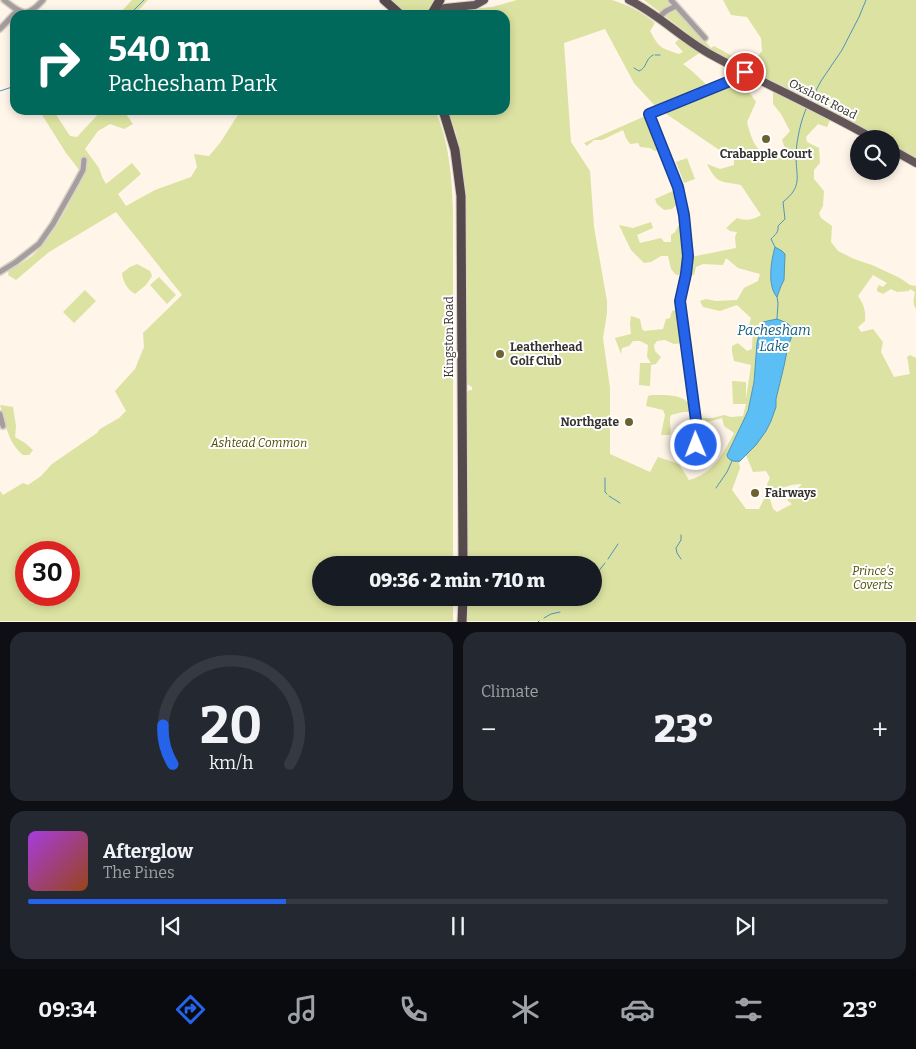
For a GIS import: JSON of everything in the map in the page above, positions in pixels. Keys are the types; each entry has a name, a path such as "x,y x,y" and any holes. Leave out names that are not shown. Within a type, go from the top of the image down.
{"highway":[{"path":"380,0 393,10"},
{"path":"384,0 394,10"},
{"name":"Kingston Road","path":"444,115 455,150 461,196 463,556"},
{"path":"462,622 463,606"}],"main road":[{"path":"441,10 475,4 484,0"},
{"name":"Oxshott Road","path":"629,0 698,47 859,130"},
{"path":"900,154 916,163"}],"street":[{"path":"4,0 16,10"},
{"path":"33,10 43,0"},
{"path":"671,0 705,38"},
{"path":"658,18 676,6"},
{"path":"0,29 10,18"},
{"path":"696,445 697,429 680,301 688,256 684,215 678,187 649,114 730,81 745,72"},
{"path":"0,272 39,244 53,224 83,170 84,160"},
{"path":"0,414 3,426"}],"green space":[{"path":"132,0 148,0 139,10 123,10"},
{"path":"392,0 435,0 429,10 399,10"},
{"name":"Prince's Coverts","path":"517,0 612,0 635,9 655,23 650,31 661,47 679,54 683,52 675,43 680,38 701,52 683,64 709,87 744,75 763,84 749,92 756,102 747,122 755,144 763,152 776,152 785,148 782,140 790,131 773,104 773,89 831,118 827,127 818,124 806,137 807,142 819,148 820,163 814,170 814,179 824,191 823,206 819,213 821,218 832,226 831,242 838,251 900,278 910,285 916,286 916,309 914,303 915,292 910,289 909,291 897,292 891,289 883,294 877,291 877,289 879,285 883,287 887,283 873,275 858,296 864,308 865,321 858,327 861,332 873,329 883,342 881,352 894,377 910,374 907,357 910,355 916,358 916,621 465,621 465,606 602,606 602,556 466,556 466,394 469,390 472,390 472,387 465,383 464,176 456,133 449,115 510,115 510,10 463,10 492,7","holes":["605,29 634,83 656,107 734,160 734,165 720,169 707,164 714,175 720,180 741,185 761,215 749,220 737,218 726,228 737,232 735,237 736,248 691,257 689,274 694,275 696,267 703,264 723,265 726,258 738,268 760,274 758,281 744,288 737,300 716,301 706,299 700,301 703,307 720,311 737,305 751,318 749,325 753,325 752,349 747,351 738,343 732,346 734,361 751,365 746,399 746,382 732,381 733,404 746,404 743,416 731,417 724,415 703,418 699,421 699,452 701,454 703,454 701,450 703,429 707,422 722,418 724,426 734,433 721,456 711,468 705,473 689,480 679,464 658,457 650,472 610,454 610,388 603,338 607,301 594,227 590,171 571,142 564,43","746,455 753,472 766,471 770,478 767,484 769,495 774,495 776,490 802,484 787,500 792,504 777,512 773,509 770,499 765,497 759,509 746,509 732,490 740,468 739,463"]},
{"path":"644,0 671,0 711,48 714,46 732,56 743,64 742,67 700,43"},
{"path":"723,0 916,0 916,160 900,151 900,130 863,130 811,100 747,69 762,51 761,38 747,17 731,15"},
{"name":"Ashtead Common","path":"42,115 56,115 70,136 77,137 97,115 127,115 133,124 124,129 110,124 98,131 85,149 99,168 106,184 132,163 141,174 118,194 126,206 155,190 191,177 197,167 194,154 209,156 220,143 238,115 437,115 447,147 453,198 453,556 312,556 312,606 453,606 453,621 0,621 0,491 3,495 23,483 28,485 41,476 52,464 100,429 119,418 126,411 115,391 135,369 144,347 143,333 182,295 116,212 49,252 16,280 8,275 9,270 24,262 40,248 61,218 84,176 66,153"},
{"path":"643,117 647,118 659,150 655,151 650,148 640,147 638,143 630,144 623,130 602,140 594,140 587,146 584,143"},
{"path":"687,158 695,179 684,183 676,162"},
{"path":"675,190 677,198 674,200 676,205 672,209 664,210 657,204 655,199"},
{"path":"651,222 653,228 637,235 640,243 661,238 664,242 671,242 671,235 678,226 683,225 685,250 682,274 676,275 671,269 668,256 661,256 651,262 644,263 631,250 619,225 633,228"},
{"path":"137,264 150,271 152,276 146,285 135,294 126,285 122,273"},
{"path":"159,277 176,295 167,304 150,285"},
{"path":"85,290 96,301 74,323 63,312"},
{"path":"678,309 683,343 674,344 665,340 657,341 654,345 655,351 661,357 656,364 651,365 650,386 639,385 640,363 651,363 647,357 648,345 640,341 633,341 629,346 622,348 621,354 615,338 631,334 631,316 640,319 644,331 663,329 666,319 670,318 672,311"},
{"path":"648,396 676,396 687,401 690,406 691,412 671,415 670,435 661,435 665,415 663,410 646,406"},
{"path":"0,405 13,407 16,426 15,437 33,450 29,455 23,455 10,438"}],"water":[{"path":"775,247 785,254 784,280 777,297 771,280 771,266"},
{"name":"Pachesham Lake","path":"777,319 787,323 792,328 792,336 776,399 776,407 766,431 756,445 740,461 732,461 727,455 748,411 754,382 760,330 763,322"}],"waterway":[{"path":"134,10 144,0"},
{"path":"811,100 821,81 842,50 866,0"},
{"path":"634,68 639,71 642,70 653,55"},
{"path":"655,55 660,55"},
{"path":"0,91 10,88"},
{"path":"775,247 771,239 777,232 778,226 785,219 783,202 796,186 797,144 807,107"},
{"path":"777,297 777,319"},
{"path":"716,488 732,461"},
{"path":"605,478 605,492 607,494"},
{"path":"609,496 620,503"},
{"path":"681,535 681,540 676,548 681,559"},
{"path":"608,559 618,544"},
{"path":"602,567 605,563"},
{"path":"544,618 560,612"}],"place":[{"name":"Crabapple Court","path":"766,139"},
{"name":"Leatherhead Golf Club","path":"500,354"},
{"name":"Northgate","path":"629,422"},
{"name":"Fairways","path":"755,493"}],"route":[{"path":"696,445 697,429 680,301 688,256 684,215 678,187 649,114 730,81 745,72"}]}
